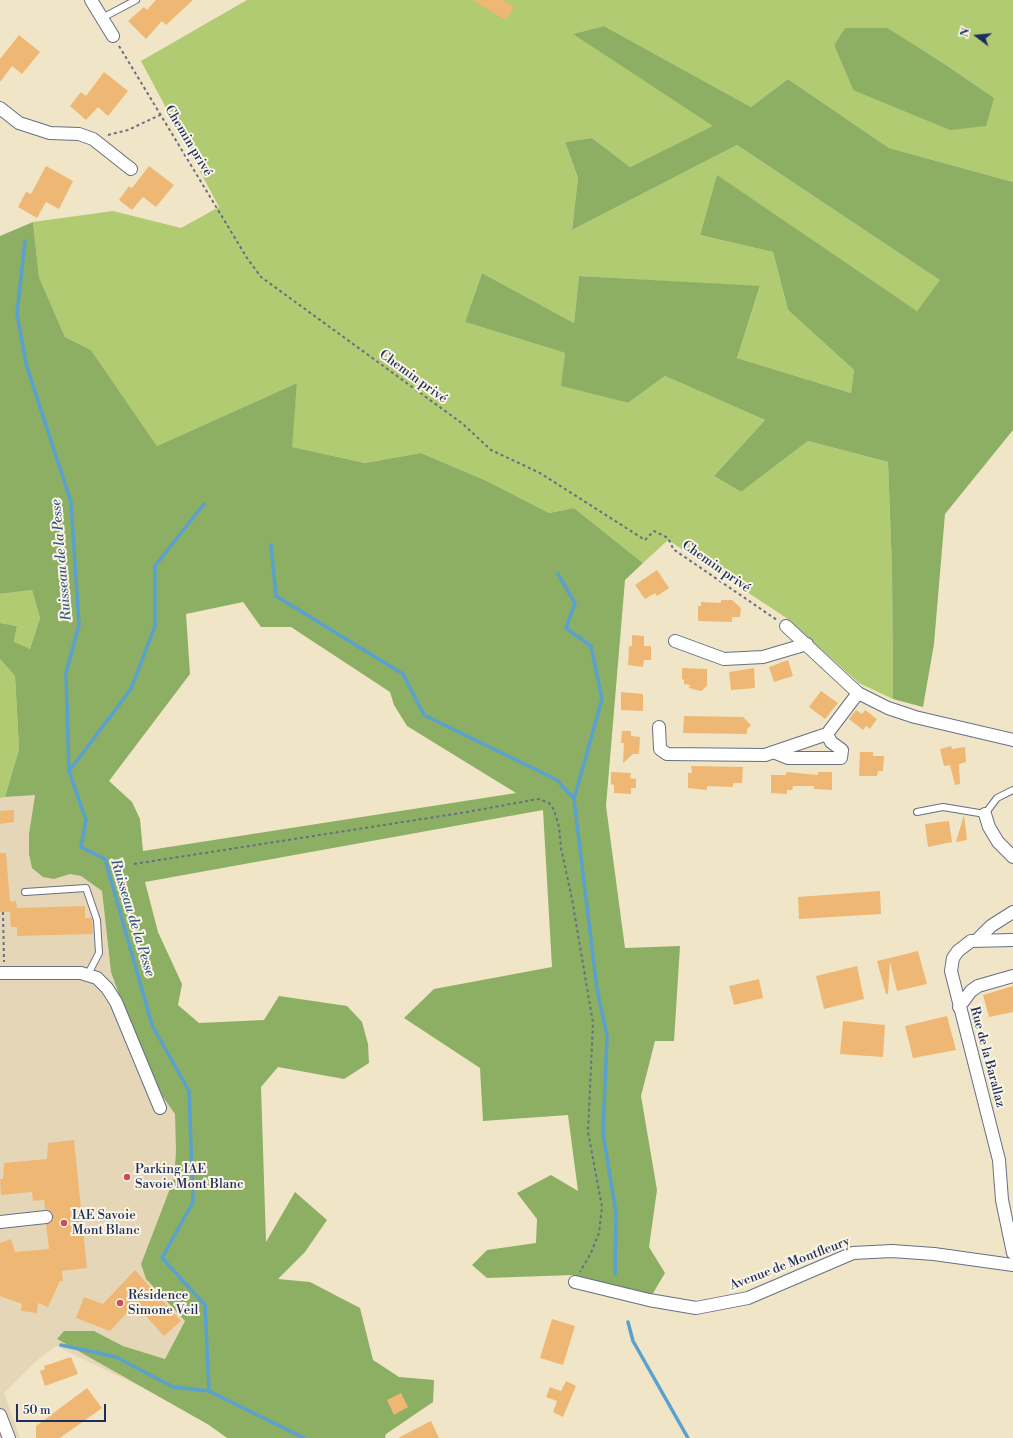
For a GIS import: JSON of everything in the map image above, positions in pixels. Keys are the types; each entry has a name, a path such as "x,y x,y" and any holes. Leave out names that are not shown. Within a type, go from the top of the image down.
{"street":[{"path":"92,0 113,36"},
{"path":"0,108 19,123 50,133 79,134 93,139 131,169"},
{"path":"786,626 858,693 888,708 915,717 1013,740"},
{"path":"674,641 724,658 763,657 807,644"},
{"path":"659,727 660,749 667,754 765,755 828,734 858,693"},
{"path":"773,752 788,758 841,758 842,750 831,742 828,734"},
{"path":"985,814 989,827 998,842 1013,856"},
{"path":"976,941 991,926 1013,912"},
{"name":"Rue de la Barallaz","path":"1013,940 976,941 965,944 953,958 951,971 999,1160 1002,1200 1013,1253"},
{"path":"2,973 88,974 97,978 107,988 116,1002 160,1108"},
{"path":"959,1007 971,991 978,986 1013,976"},
{"path":"0,1222 46,1217"},
{"name":"Avenue de Montfleury","path":"574,1282 649,1300 696,1308 748,1298 853,1252 892,1251 934,1254 1013,1265"},
{"path":"0,1415 9,1438"}],"lane":[{"path":"102,18 136,0"},
{"path":"917,812 944,807 985,814 997,798 1013,790"},
{"path":"25,892 86,888 97,920 99,953 88,974"}],"path":[{"name":"Chemin privé","path":"113,36 162,114 247,258 261,277 462,424 490,450 540,473 645,540 654,531 666,537 671,543 673,549 786,626"},
{"path":"93,139 128,130 162,114"},
{"path":"134,864 459,813 527,800 539,799 549,803 554,810 559,827 561,848 572,899 593,1023 588,1132 602,1207 599,1233 591,1253 574,1282"},
{"path":"2,973 3,912"}],"shaded area":[{"path":"35,794 29,834 54,879 70,874 81,876 102,891 111,972 133,1034 156,1087 175,1114 176,1152 174,1178 141,1264 146,1279 185,1321 165,1359 123,1346 94,1331 64,1331 57,1339 147,1390 56,1346 36,1361 4,1393 20,1438 0,1438 0,798"}],"green space":[{"path":"247,0 1013,0 1013,182 889,148 788,79 751,107 604,26 574,34 714,126 630,167 592,138 565,142 578,178 572,230 737,145 941,280 917,311 717,176 700,235 773,252 788,310 854,370 851,393 737,358 760,287 579,276 574,323 482,273 465,322 565,353 562,386 628,403 665,376 765,420 714,476 741,492 808,441 888,462 892,570 893,699 859,683 785,617 668,540 643,563 574,508 549,513 487,481 421,453 365,463 291,447 297,383 157,446 91,350 65,337 39,277 33,222 113,211 181,228 219,207 141,61","holes":["845,28 888,28 946,65 994,98 853,90 834,45"]},
{"path":"604,26 751,107 788,79 889,148 1013,182 1013,430 945,514 934,644 923,707 893,699 892,570 888,462 808,441 741,492 714,476 765,420 665,376 628,403 561,386 565,353 465,322 482,273 574,323 579,276 760,286 737,358 851,393 854,370 788,310 773,252 700,235 717,175 917,311 940,280 737,145 572,230 578,178 565,142 592,138 630,167 713,126 573,34"},
{"path":"845,28 888,28 994,98 986,126 950,130 853,90 834,45"},
{"path":"33,222 39,277 65,337 91,350 157,446 297,383 292,447 365,463 421,453 487,481 549,513 574,508 643,563 625,580 606,806 625,948 680,946 674,1041 655,1041 641,1096 657,1190 649,1247 665,1273 649,1300 573,1275 487,1278 472,1265 487,1250 536,1243 537,1219 517,1193 551,1175 578,1191 568,1115 483,1121 480,1068 404,1018 434,989 552,967 543,810 145,882 158,932 182,984 178,1005 199,1023 264,1020 279,996 347,1006 362,1022 368,1044 369,1063 344,1079 278,1067 261,1087 266,1242 295,1192 327,1220 305,1252 278,1279 310,1282 360,1308 373,1360 399,1377 434,1380 433,1402 386,1434 385,1438 227,1438 209,1425 57,1339 64,1331 94,1331 123,1346 165,1359 185,1321 146,1279 141,1264 174,1178 176,1152 175,1114 156,1087 133,1034 111,972 102,891 81,876 70,874 54,879 43,877 32,868 29,854 29,834 35,795 5,797 19,749 15,676 0,659 0,623 17,626 14,642 30,649 40,618 32,590 0,594 0,236","holes":["243,602 261,627 291,627 390,692 394,705 407,726 516,793 143,851 140,819 132,802 109,781 190,674 186,614"]},
{"path":"32,590 40,618 30,649 14,643 17,626 0,623 0,594"},
{"path":"0,659 15,676 19,749 5,797 0,798"}],"building":[{"path":"156,0 193,0 166,25 162,21 146,39 128,21 144,7 147,10"},
{"path":"472,0 503,0 514,7 506,20"},
{"path":"19,35 40,52 22,74 12,66 0,82 0,59"},
{"path":"104,72 128,91 108,116 98,107 86,120 70,106 81,92 86,96"},
{"path":"46,166 73,181 59,209 46,202 37,218 18,207 26,192 31,194"},
{"path":"149,166 174,185 156,207 143,197 132,210 119,200 129,186 132,188"},
{"path":"657,570 669,588 657,596 655,593 645,599 635,585"},
{"path":"721,600 732,600 741,608 740,617 732,617 732,622 698,621 698,606 701,606 701,602 721,603"},
{"path":"632,635 644,636 644,646 651,646 651,660 644,660 643,667 628,665 629,646 632,646"},
{"path":"788,660 793,676 774,682 769,667"},
{"path":"682,668 707,669 707,686 701,691 689,688 690,685 684,684 684,680 682,679"},
{"path":"754,668 755,688 731,690 729,672"},
{"path":"821,691 838,703 825,719 809,707"},
{"path":"621,692 643,694 643,711 621,710"},
{"path":"856,710 862,714 865,710 877,719 870,729 866,726 863,730 849,719"},
{"path":"684,716 743,717 751,725 747,729 747,734 683,733"},
{"path":"622,731 631,731 631,736 640,737 639,754 633,754 623,763 624,743 621,743"},
{"path":"951,746 952,749 965,747 966,762 959,764 960,784 955,785 950,765 944,766 940,749"},
{"path":"860,752 873,752 873,756 884,756 883,771 878,771 877,776 859,776"},
{"path":"691,766 743,767 742,783 733,783 733,787 707,786 707,790 688,788 688,773 692,773"},
{"path":"611,772 631,773 630,778 636,779 636,788 631,788 631,794 614,793 614,785 611,784"},
{"path":"786,772 818,775 818,772 832,772 832,790 814,789 814,786 793,786 792,790 787,790 787,794 771,793 771,775 786,775"},
{"path":"14,810 14,822 0,824 0,811"},
{"path":"964,815 967,840 956,842"},
{"path":"949,821 952,842 928,847 925,824"},
{"path":"0,853 6,853 10,902 16,901 17,908 85,906 85,918 92,918 93,934 17,936 17,927 11,927 10,912 0,912"},
{"path":"880,891 881,914 799,919 798,897"},
{"path":"918,951 927,984 897,991 890,962 888,994 886,994 877,961"},
{"path":"857,966 864,999 824,1009 816,976"},
{"path":"759,979 763,998 734,1005 729,986"},
{"path":"1013,986 1013,1012 989,1017 983,995"},
{"path":"947,1016 956,1050 913,1058 905,1026"},
{"path":"843,1021 885,1025 883,1057 840,1054"},
{"name":"IAE Savoie Mont Blanc","path":"74,1140 87,1268 62,1271 63,1281 60,1281 48,1307 38,1303 37,1313 21,1311 22,1304 0,1296 0,1243 11,1239 15,1252 49,1249 46,1224 51,1223 53,1217 52,1212 45,1210 44,1200 33,1201 32,1192 1,1195 0,1179 3,1179 4,1163 47,1159 48,1143"},
{"name":"Résidence Simone Veil","path":"135,1270 181,1321 164,1336 135,1304 110,1331 76,1318 84,1297 103,1304"},
{"path":"552,1319 575,1326 563,1365 540,1358"},
{"path":"71,1357 78,1374 45,1386 40,1371 45,1369 44,1366"},
{"path":"566,1381 576,1386 563,1417 553,1412 557,1401 546,1397 550,1387 561,1391"},
{"path":"87,1388 102,1408 60,1438 36,1438 36,1426"},
{"path":"401,1393 408,1407 394,1415 387,1400"},
{"path":"431,1421 439,1438 398,1438"}],"waterway":[{"name":"Ruisseau de la Pesse","path":"25,241 17,313 26,364 71,502 79,625 66,673 69,771 86,820 81,847 105,859 152,1025 189,1091 193,1202 162,1258 205,1305 209,1391 304,1438"},
{"path":"70,770 131,689 155,626 155,566 204,504"},
{"path":"271,545 276,596 403,674 424,715 557,780 574,799 597,989 607,1036 603,1133 616,1213 615,1274"},
{"path":"558,574 575,603 566,628 591,646 602,699 574,799"},
{"path":"628,1322 633,1341 688,1438"},
{"path":"61,1345 116,1357 173,1387 209,1391"}],"place":[{"name":"Parking IAE Savoie Mont Blanc","path":"127,1177"},
{"name":"IAE Savoie Mont Blanc","path":"64,1223"},
{"name":"Résidence Simone Veil","path":"120,1303"}]}
